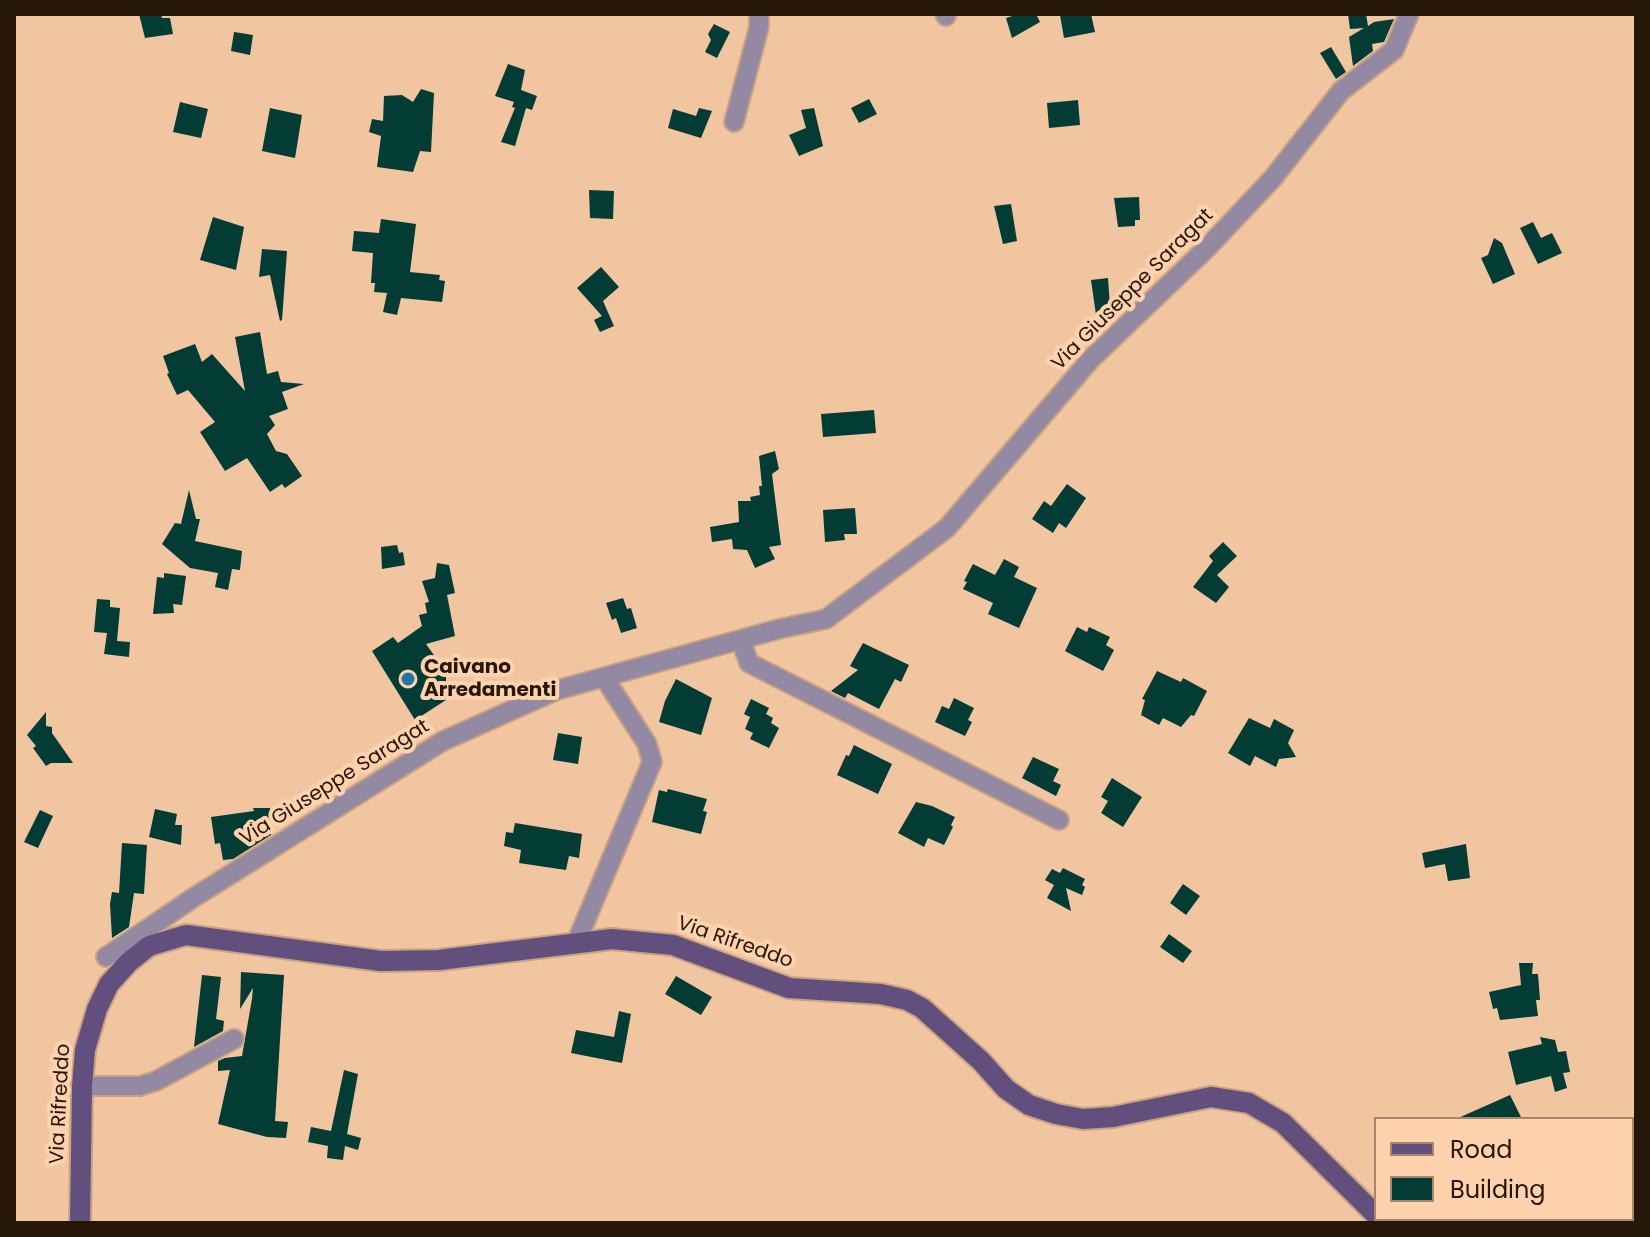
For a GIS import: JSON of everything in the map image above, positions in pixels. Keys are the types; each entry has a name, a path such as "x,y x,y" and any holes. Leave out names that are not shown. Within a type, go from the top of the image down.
{"main road":[{"name":"Via Rifreddo","path":"80,1223 82,1086 90,1029 109,984 139,954 149,946 186,935 381,961 439,960 612,939 673,945 789,988 881,994 907,1000 922,1008 981,1061 1006,1089 1029,1105 1056,1114 1083,1119 1113,1117 1211,1097 1249,1103 1283,1123 1374,1213"}],"street":[{"path":"734,122 759,27 759,14"},
{"name":"Via Giuseppe Saragat","path":"106,957 193,898 443,741 557,690 826,619 947,528 1090,360 1208,247 1273,178 1341,91 1394,50 1409,14"},
{"path":"741,640 749,663 1059,820"},
{"path":"577,941 652,762 647,744 604,677"},
{"path":"82,1086 140,1086 156,1081 234,1039"}],"building":[{"path":"139,14 161,14 162,18 170,18 173,34 145,38"},
{"path":"1036,14 1040,22 1012,38 1006,18"},
{"path":"1091,14 1095,32 1064,38 1060,15"},
{"path":"1348,14 1366,14 1368,26 1394,19 1384,42 1372,44 1373,51 1353,66 1349,37 1364,28 1350,29"},
{"path":"714,24 730,32 717,58 705,52 711,40 708,34"},
{"path":"234,32 253,35 250,55 231,51"},
{"path":"1331,47 1346,72 1336,79 1320,53"},
{"path":"508,64 525,70 521,90 537,96 532,110 526,108 515,146 501,142 515,108 512,107 514,102 495,96"},
{"path":"421,89 434,93 431,152 420,151 413,172 377,167 381,136 369,132 372,119 383,121 384,96 402,95 413,102"},
{"path":"869,99 877,114 859,123 851,108"},
{"path":"1078,100 1080,125 1049,128 1047,103"},
{"path":"180,102 208,109 201,138 173,132"},
{"path":"270,108 302,115 295,158 262,151"},
{"path":"699,108 712,111 701,138 668,128 673,109 696,116"},
{"path":"814,108 823,146 799,156 789,135 806,128 801,110"},
{"path":"589,190 614,191 613,219 590,218"},
{"path":"1139,197 1140,220 1135,220 1135,226 1118,227 1114,198"},
{"path":"1011,204 1017,241 1003,244 994,206"},
{"path":"213,217 244,227 236,270 200,260"},
{"path":"381,219 416,224 410,272 440,275 439,280 445,281 442,302 401,298 397,315 383,312 387,293 374,292 375,283 371,283 373,253 352,251 354,231 379,233"},
{"path":"1533,222 1541,238 1552,233 1562,253 1538,264 1520,228"},
{"path":"1494,238 1502,243 1515,274 1493,284 1481,258 1488,255"},
{"path":"262,249 287,251 280,321 270,275 259,277"},
{"path":"601,267 619,287 603,301 614,326 600,332 594,320 602,316 577,288"},
{"path":"1108,278 1111,321 1097,322 1091,280"},
{"path":"260,332 267,374 278,371 281,382 304,384 282,392 288,409 269,416 275,425 267,434 276,451 287,454 302,476 285,488 282,484 270,492 247,458 225,471 200,432 215,422 188,390 177,395 163,356 195,344 202,362 212,354 245,391 235,337"},
{"path":"874,410 876,433 823,437 821,414"},
{"path":"775,451 779,469 772,474 781,545 769,547 775,559 755,568 747,550 733,549 732,539 712,542 710,527 739,522 738,501 751,501 750,497 760,495 759,456"},
{"path":"1067,484 1086,498 1066,528 1059,523 1053,533 1032,519 1044,501 1051,506"},
{"path":"189,490 196,519 200,519 195,541 242,551 240,570 232,569 228,590 215,587 218,573 190,568 162,544 175,523 181,524"},
{"path":"855,508 857,534 844,534 845,540 825,542 823,510"},
{"path":"1223,542 1237,556 1217,575 1229,587 1216,603 1193,587 1213,561 1209,556"},
{"path":"397,545 399,553 403,552 405,565 382,569 381,547"},
{"path":"1004,559 1019,567 1014,577 1037,588 1019,628 988,614 993,603 963,589 973,564 995,575"},
{"path":"437,563 449,565 455,593 447,595 455,636 426,644 446,672 446,700 415,720 372,651 393,637 398,643 422,626 419,615 427,613 425,603 429,602 422,581 435,578"},
{"path":"164,573 186,576 182,605 173,604 174,613 153,614 157,577 164,578"},
{"path":"623,598 627,609 631,608 637,628 621,633 606,603"},
{"path":"97,599 110,600 110,607 120,608 117,641 130,642 129,657 104,654 107,633 94,632"},
{"path":"1077,627 1087,632 1089,627 1110,637 1106,645 1114,650 1103,671 1065,651"},
{"path":"863,643 909,665 901,682 895,679 879,709 848,693 845,698 831,691 858,670 850,666"},
{"path":"1157,671 1181,682 1183,678 1207,691 1194,716 1191,715 1181,727 1163,718 1159,725 1141,715 1145,700 1142,699"},
{"path":"676,679 712,698 701,735 659,722"},
{"path":"954,698 974,708 965,736 935,722 942,706 949,709"},
{"path":"751,699 769,708 766,714 773,718 771,723 779,728 769,748 750,739 753,733 745,729 750,717 744,714"},
{"path":"46,712 46,726 52,727 52,733 73,763 51,763 46,766 33,748 36,746 27,735"},
{"path":"1249,718 1270,728 1274,719 1294,730 1288,743 1296,757 1279,759 1276,767 1255,756 1250,766 1228,753"},
{"path":"558,733 582,737 578,764 553,760"},
{"path":"854,745 892,764 878,794 837,775"},
{"path":"1033,757 1059,769 1053,781 1061,785 1056,796 1022,778"},
{"path":"1112,778 1142,797 1123,827 1101,813 1108,801 1101,797"},
{"path":"668,789 707,799 701,834 652,822 659,790 667,792"},
{"path":"916,802 955,817 944,845 928,838 924,847 898,833"},
{"path":"253,808 270,808 271,835 233,859 223,860 220,843 215,844 211,817 254,811"},
{"path":"155,809 177,814 175,825 182,825 181,845 149,837"},
{"path":"40,810 53,816 38,848 24,842"},
{"path":"515,823 582,834 579,858 569,856 566,870 519,863 521,850 504,846 506,832 513,833"},
{"path":"122,843 147,845 144,894 134,893 129,927 112,938 110,904 112,892 119,893"},
{"path":"1466,844 1470,878 1448,881 1445,864 1425,868 1422,853"},
{"path":"1063,868 1085,879 1082,895 1066,888 1071,911 1047,898 1054,885 1045,880 1052,869 1060,873"},
{"path":"1183,884 1200,896 1186,915 1170,903"},
{"path":"1169,934 1192,951 1183,963 1160,947"},
{"path":"1519,963 1533,963 1532,974 1538,974 1538,1016 1500,1020 1497,1008 1493,1009 1489,992 1521,985"},
{"path":"241,972 284,975 275,1121 288,1122 286,1138 267,1137 218,1124 230,1070 218,1071 218,1061 242,1056 252,999 253,988 240,1009"},
{"path":"202,975 221,977 216,1019 224,1021 223,1031 194,1047"},
{"path":"676,976 712,997 701,1015 665,994"},
{"path":"619,1011 631,1014 622,1063 571,1053 576,1030 614,1037"},
{"path":"1540,1037 1555,1040 1558,1052 1566,1051 1570,1072 1563,1073 1567,1088 1555,1092 1551,1076 1516,1085 1508,1052 1542,1044"},
{"path":"344,1070 358,1074 347,1134 361,1138 358,1150 345,1146 343,1160 327,1158 328,1146 308,1142 311,1127 331,1131"},
{"path":"1510,1095 1521,1117 1460,1117"}],"place":[{"name":"Caivano Arredamenti","path":"408,679"}]}
